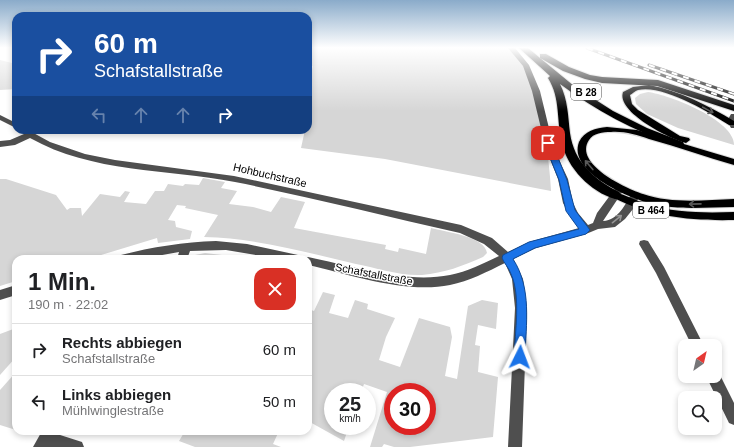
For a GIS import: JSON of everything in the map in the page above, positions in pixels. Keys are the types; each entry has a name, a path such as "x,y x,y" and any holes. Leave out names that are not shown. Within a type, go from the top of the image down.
{"highway":[{"name":"B 464","path":"545,69 561,92 566,142 572,159 587,176 618,192"},
{"name":"B 28","path":"546,69 571,89 603,110 635,126 678,141"},
{"name":"B 28","path":"558,69 599,101 678,141"},
{"path":"566,69 588,77 602,80 658,83 734,108"}],"main road":[{"path":"678,141 635,112 626,100 626,94 630,90 638,88 661,90 687,99 733,122"},
{"path":"618,192 598,174 584,158 582,143 590,135 602,130 620,130 678,141"},
{"name":"B 28","path":"678,141 733,157"},
{"name":"B 464","path":"618,192 633,199 647,209 677,215 705,217 734,216"},
{"path":"633,199 675,204 734,202"}],"street":[{"path":"528,69 536,91 550,149 563,180 568,203 574,215 586,230"},
{"path":"0,117 12,124"},
{"path":"0,144 12,143 23,134"},
{"name":"Hohbuchstraße","path":"30,134 47,144 84,157 121,164 234,179 460,229 486,239 507,258 518,277 521,296 515,447"},
{"path":"597,225 598,219 618,192"},
{"name":"Schafstallstraße","path":"312,262 385,278 424,283 438,282 458,278 507,258 533,245 586,230 597,225 611,224 622,216 633,199"},
{"path":"644,244 660,270 694,339"},
{"path":"144,255 210,245 234,246 278,255"},
{"path":"183,255 185,248"},
{"path":"0,295 12,291"},
{"path":"716,383 734,418"},
{"path":"46,439 77,447"}],"shaded area":[{"path":"0,69 12,69 12,89 0,90"},
{"path":"527,69 540,107 549,162 551,191 385,159 301,148 304,134 312,134 312,70"},
{"path":"648,92 685,103 713,118 724,127 731,136 734,145 678,128 647,114 636,104 635,98 640,94"},
{"path":"203,178 225,182 221,188 237,191 229,204 253,207 271,212 281,197 305,202 294,228 386,245 385,249 398,252 399,248 426,254 431,228 454,233 479,242 485,247 487,253 483,257 453,269 438,273 414,275 397,273 299,250 242,240 204,237 218,215 177,205 168,220 175,221 176,227 192,231 190,239 158,243 157,238 101,255 12,255 12,282 0,286 0,179 6,179 56,195 67,210 70,208 81,208 82,216 100,194 120,197 125,191 130,192 124,202 146,204 155,191 164,191 168,184 183,186 185,184 199,185"},
{"path":"205,253 222,255 195,255"},
{"path":"323,292 335,295 329,313 348,318 355,300 368,304 367,309 395,318 386,337 379,360 400,367 419,318 450,327 452,337 445,376 457,379 468,306 482,300 498,303 496,329 478,325 475,345 480,346 478,372 498,377 493,437 410,447 394,447 384,444 382,447 370,447 374,435 376,435 376,428 384,402 384,435 436,435 436,383 384,383 384,391 376,388 376,383 324,383 324,430 312,423 312,310 314,311"},
{"path":"12,330 12,362 0,375 0,334"},
{"path":"12,376 12,429 0,425 0,390"},
{"path":"183,435 277,435 273,444 281,447 195,447 179,441"},
{"path":"333,435 346,435 344,441"}],"railway":[{"path":"645,69 734,101"},
{"path":"660,69 734,94"}],"route":[{"path":"520,357 520,286 516,272 507,258 533,245 586,230 571,211 563,180 548,143"}]}
